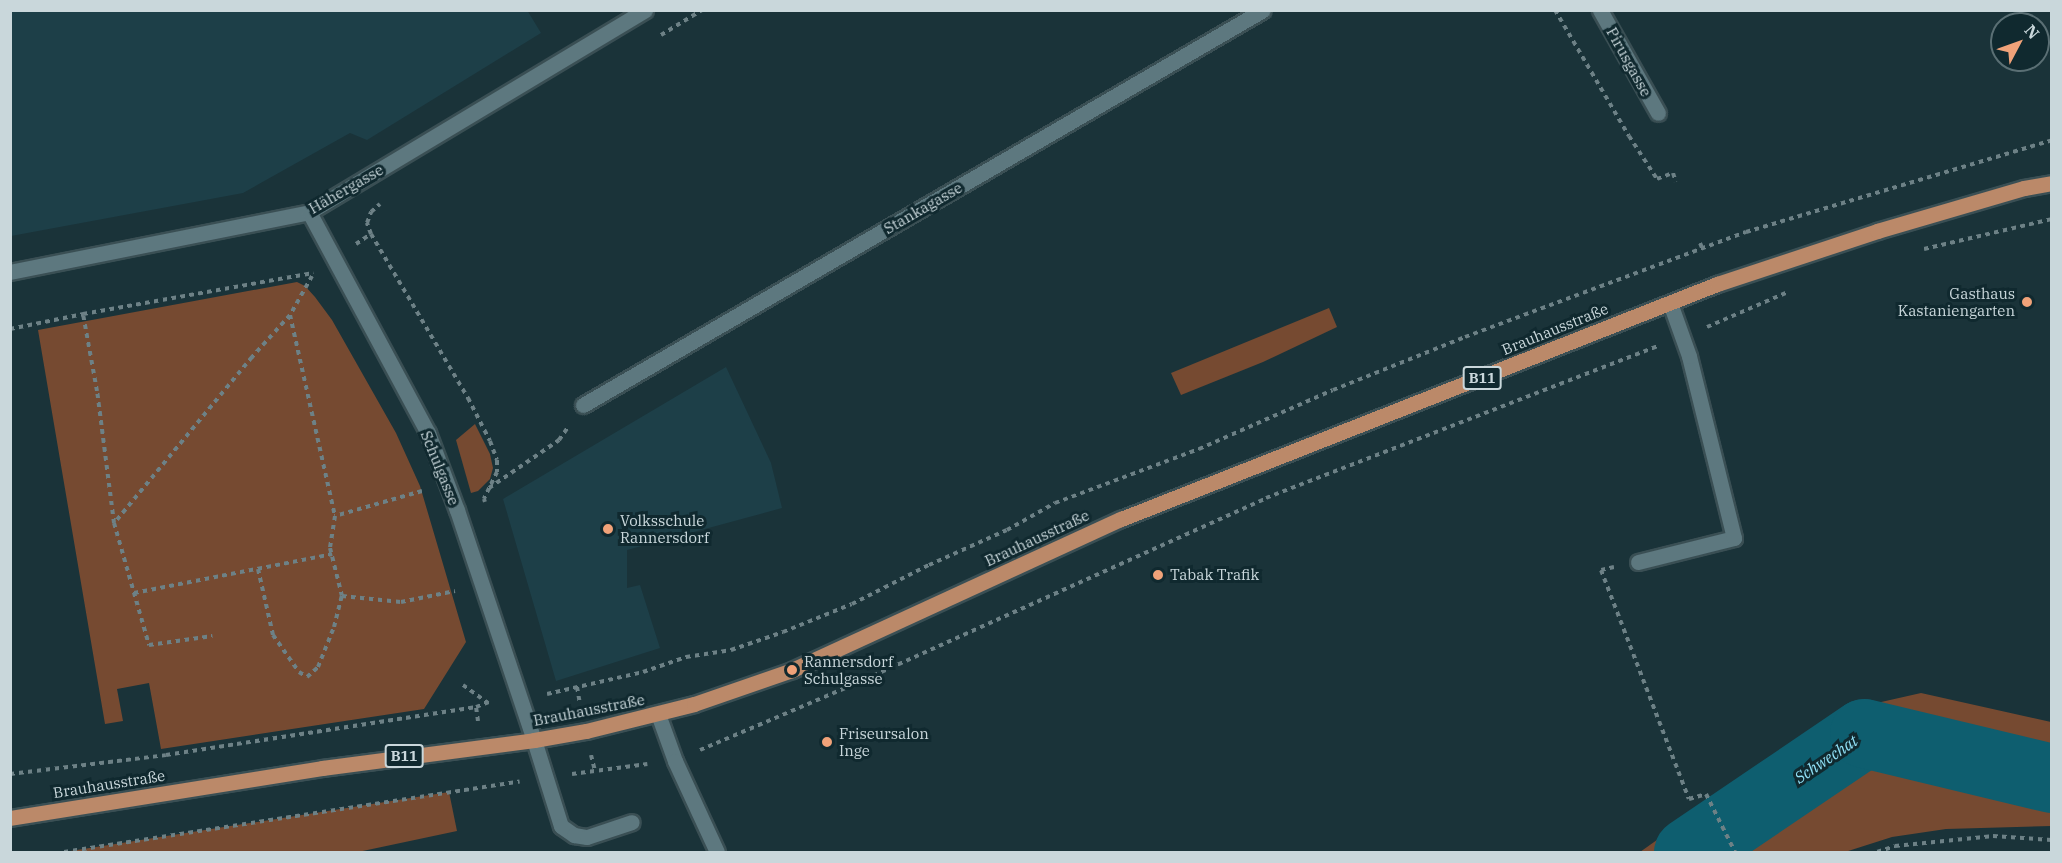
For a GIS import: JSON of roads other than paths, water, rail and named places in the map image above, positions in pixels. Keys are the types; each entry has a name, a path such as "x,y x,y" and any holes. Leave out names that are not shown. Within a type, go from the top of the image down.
{"main road":[{"name":"Brauhausstraße","path":"10,818 482,745 534,740 658,714 792,670 1121,519 1717,284 1877,231 2024,188 2052,183"}],"street":[{"name":"Hähergasse","path":"10,272 309,212 645,10"},
{"name":"Stankagasse","path":"583,405 1263,10"},
{"name":"Pirusgasse","path":"1600,10 1658,113"},
{"name":"Schulgasse","path":"309,212 428,433 457,510 548,778 561,826 574,835 587,837 632,822"},
{"path":"1638,562 1734,538 1683,336 1670,303"},
{"path":"658,714 675,761 717,852"}],"waterway":[{"name":"Schwechat","path":"1688,852 1864,733 2052,778"}],"place":[{"name":"Gasthaus Kastaniengarten","path":"2027,302"},
{"name":"Volksschule Rannersdorf","path":"608,529"},
{"name":"Tabak Trafik","path":"1158,575"},
{"name":"Rannersdorf Schulgasse","path":"792,670"},
{"name":"Friseursalon Inge","path":"827,742"}]}
